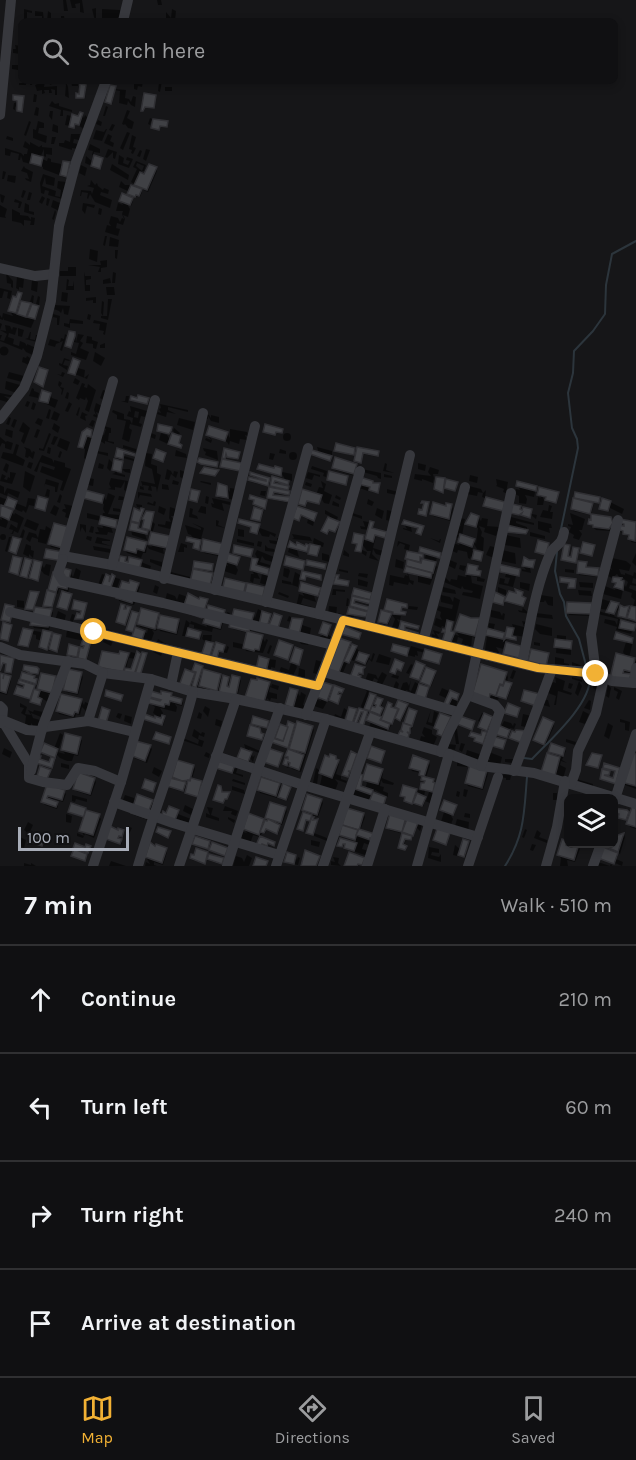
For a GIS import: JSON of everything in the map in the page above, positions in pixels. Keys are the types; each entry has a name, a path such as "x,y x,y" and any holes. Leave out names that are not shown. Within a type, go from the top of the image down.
{"street":[{"path":"0,116 4,39 10,0"},
{"path":"124,18 128,0"},
{"path":"0,419 24,388 37,356 47,318 58,226 80,151 105,84"},
{"path":"0,268 35,276 54,274"},
{"path":"113,381 63,556 112,565 522,663 594,674 612,681 635,683 636,668"},
{"path":"112,565 155,400"},
{"path":"164,579 202,413"},
{"path":"215,590 255,426"},
{"path":"266,602 308,448"},
{"path":"369,626 410,455"},
{"path":"319,614 360,471"},
{"path":"424,638 465,487"},
{"path":"417,866 445,753 458,712 468,695 511,493"},
{"path":"546,866 568,783 575,777 578,751 596,713 591,634 598,595 618,520"},
{"path":"522,663 535,605 550,554 560,541"},
{"path":"63,559 58,573 63,581 333,645"},
{"path":"10,612 318,686"},
{"path":"306,715 343,620"},
{"path":"0,647 20,655 85,664 103,673 151,679 193,692 326,719 445,753 481,766 534,773 596,794"},
{"path":"171,686 177,652"},
{"path":"29,778 41,730 68,661"},
{"path":"518,771 552,669"},
{"path":"324,672 458,712"},
{"path":"88,722 103,673"},
{"path":"93,866 121,782 151,679"},
{"path":"138,866 153,815 176,753 193,692"},
{"path":"468,695 495,705 500,711 481,766"},
{"path":"179,866 236,699"},
{"path":"0,706 3,709 1,722 29,764 29,778"},
{"path":"227,866 280,708"},
{"path":"276,866 326,719"},
{"path":"1,722 27,730 41,730 45,727 88,722 134,732"},
{"path":"323,866 370,733"},
{"path":"616,794 636,734"},
{"path":"216,756 348,799 478,837"},
{"path":"29,778 67,785 78,768 95,771 121,782"},
{"path":"468,866 498,777"},
{"path":"114,802 279,855"},
{"path":"618,802 636,804"},
{"path":"367,866 385,809"},
{"path":"593,866 599,848"}],"building":[{"path":"80,84 86,85 84,98 76,98 76,93 79,94"},
{"path":"110,85 116,86 111,104 105,102"},
{"path":"144,93 156,95 154,108 145,107 141,111"},
{"path":"13,95 24,96 22,112 17,111 17,101 13,100"},
{"path":"80,112 83,113 79,125 75,124 74,128 69,127 72,114 78,116"},
{"path":"153,119 168,121 167,127 160,126 159,130 151,128"},
{"path":"32,154 43,157 41,166 30,163"},
{"path":"94,155 103,158 100,169 91,166"},
{"path":"63,161 70,162 67,177 60,175"},
{"path":"149,164 157,167 147,190 134,185 140,172 144,174"},
{"path":"131,185 142,189 139,196 127,194"},
{"path":"122,193 133,198 130,205 119,201"},
{"path":"18,292 22,293 16,313 8,311 13,296 16,297"},
{"path":"21,301 31,303 26,317 17,314"},
{"path":"32,304 39,306 35,319 27,317"},
{"path":"69,331 75,332 71,348 65,346"},
{"path":"73,358 80,361 75,375 68,373"},
{"path":"39,367 48,370 43,387 34,382"},
{"path":"42,390 51,393 48,403 39,401"},
{"path":"138,395 149,398 147,404 130,400 131,396 137,398"},
{"path":"158,424 172,427 169,434 157,431"},
{"path":"265,424 283,429 282,433 276,432 275,435 263,432"},
{"path":"209,426 228,432 225,441 206,435"},
{"path":"87,428 92,430 91,437 87,436 83,448 78,447 82,432"},
{"path":"172,433 181,436 179,443 182,445 181,448 168,444"},
{"path":"336,443 355,448 354,455 334,451"},
{"path":"357,447 379,451 378,456 363,453 361,463 354,461"},
{"path":"117,448 135,454 135,456 124,453 123,459 115,457"},
{"path":"224,448 240,452 238,459 227,457 226,454 225,459 222,458"},
{"path":"156,449 166,453 163,462 153,458"},
{"path":"312,450 332,456 330,461 310,454"},
{"path":"335,457 357,464 354,474 332,468"},
{"path":"199,458 218,462 217,467 197,462"},
{"path":"114,459 123,461 121,472 112,470"},
{"path":"222,459 242,463 240,471 220,467"},
{"path":"259,464 282,468 281,476 257,469"},
{"path":"204,467 219,470 215,476 200,473"},
{"path":"329,471 348,476 346,485 327,480"},
{"path":"250,472 270,478 268,486 248,480 249,477 266,481 250,475"},
{"path":"272,476 289,481 288,485 275,481 274,483 289,486 288,490 270,486"},
{"path":"360,477 373,481 373,483 380,483 378,493 369,490 370,487 358,484"},
{"path":"436,477 445,478 443,493 434,489"},
{"path":"446,479 458,482 455,491 444,488"},
{"path":"517,481 537,486 536,491 516,486"},
{"path":"218,483 227,486 228,498 216,496"},
{"path":"269,487 290,491 289,495 274,492 273,495 290,497 289,502 267,498"},
{"path":"539,487 559,492 556,503 537,495"},
{"path":"191,489 200,491 197,502 189,500"},
{"path":"302,489 322,495 319,504 307,501 305,506 298,504"},
{"path":"85,490 104,495 102,503 83,498"},
{"path":"575,492 600,497 599,503 574,498"},
{"path":"250,495 267,500 265,509 253,504 254,500 249,499"},
{"path":"38,496 48,499 45,511 35,508"},
{"path":"8,497 17,501 14,509 4,506"},
{"path":"486,497 505,502 503,511 483,506"},
{"path":"573,498 593,503 590,514 571,509"},
{"path":"602,498 611,501 608,511 599,509"},
{"path":"422,501 429,502 426,516 418,514 419,509 422,510 424,503 421,503"},
{"path":"433,502 446,506 446,503 452,504 449,519 430,514"},
{"path":"512,504 521,506 522,510 523,507 532,509 530,518 521,515 522,513 519,515 510,513"},
{"path":"1,505 13,510 9,520 0,516"},
{"path":"297,506 317,513 314,521 301,515 299,521 292,518"},
{"path":"254,507 263,510 260,521 251,519"},
{"path":"134,508 140,511 141,508 144,509 139,523 131,521"},
{"path":"146,511 154,512 150,530 142,528 144,520 142,519"},
{"path":"471,513 479,516 476,527 465,524"},
{"path":"591,514 611,517 613,523 609,529 593,527 588,524"},
{"path":"101,516 117,520 116,528 99,524"},
{"path":"328,517 340,522 335,532 329,530 327,534 321,531"},
{"path":"239,519 260,524 257,534 250,532 251,527 238,523"},
{"path":"620,519 636,522 635,541 628,539 629,535 617,529 618,525 624,526 619,523"},
{"path":"404,520 424,526 421,535 416,533 418,528 402,524"},
{"path":"370,521 374,522 372,528 387,532 385,538 375,535 373,542 365,539"},
{"path":"131,522 139,524 138,528 148,531 147,534 129,530"},
{"path":"54,523 69,527 63,548 48,544"},
{"path":"507,525 528,530 526,534 506,532"},
{"path":"151,532 170,536 167,548 148,544"},
{"path":"354,533 364,535 361,552 355,551 357,544 352,543"},
{"path":"460,534 475,539 472,547 458,542"},
{"path":"13,537 21,539 16,554 9,551"},
{"path":"127,537 147,542 144,551 137,549 136,553 124,550"},
{"path":"187,537 201,540 199,550 193,548 194,543 186,541"},
{"path":"203,539 224,544 222,555 201,551"},
{"path":"538,540 549,543 546,555 535,552"},
{"path":"290,541 296,545 297,542 305,546 309,545 307,552 288,547"},
{"path":"583,542 595,545 592,556 580,553"},
{"path":"310,544 320,546 317,556 308,554"},
{"path":"564,544 570,545 568,556 571,557 573,547 579,548 576,563 561,560"},
{"path":"234,545 253,549 251,557 233,553"},
{"path":"420,547 441,553 440,558 419,552"},
{"path":"46,549 63,552 62,561 44,558"},
{"path":"474,550 483,552 481,561 472,559"},
{"path":"407,551 423,554 423,558 420,557 420,562 405,559"},
{"path":"227,553 240,557 237,565 224,561"},
{"path":"13,556 22,558 18,575 9,572"},
{"path":"120,556 126,557 125,561 128,562 129,557 142,560 139,570 118,565"},
{"path":"286,556 305,561 303,570 284,565"},
{"path":"524,557 535,560 533,568 522,566"},
{"path":"25,558 32,560 27,578 20,576"},
{"path":"252,558 258,559 256,565 269,569 268,575 250,570"},
{"path":"407,559 421,563 422,559 436,562 433,573 406,566"},
{"path":"34,560 42,562 38,581 29,578"},
{"path":"307,560 326,564 325,569 306,565"},
{"path":"194,561 213,564 212,571 193,568"},
{"path":"578,561 587,562 586,567 599,568 598,576 577,573"},
{"path":"468,564 478,566 477,570 481,571 480,576 466,574"},
{"path":"498,564 520,569 519,576 500,572 497,568"},
{"path":"406,566 432,573 431,578 404,572"},
{"path":"64,568 71,570 67,589 58,587 56,592 48,590 53,572 62,575"},
{"path":"193,569 213,573 210,586 190,582"},
{"path":"302,571 321,575 321,580 306,576 305,580 300,579"},
{"path":"106,574 110,576 109,582 112,574 115,576 109,593 100,590"},
{"path":"336,575 339,575 338,579 349,581 348,586 333,584"},
{"path":"560,577 576,579 575,588 568,588 569,583 560,582"},
{"path":"613,577 622,578 623,590 614,587 616,583 612,582"},
{"path":"225,578 246,583 243,596 222,591"},
{"path":"130,580 139,583 132,603 116,598 122,581 129,583"},
{"path":"301,582 321,588 318,596 299,591"},
{"path":"247,583 265,587 262,600 244,596"},
{"path":"354,588 372,593 370,600 352,595"},
{"path":"515,589 523,592 522,596 526,598 523,606 504,601 509,591 516,593"},
{"path":"47,590 56,593 52,607 43,606"},
{"path":"30,591 39,592 33,610 25,609"},
{"path":"62,591 72,594 67,610 57,607"},
{"path":"495,592 505,597 503,605 492,602"},
{"path":"188,593 199,599 200,597 208,599 202,618 182,611"},
{"path":"352,596 371,600 370,604 355,600 354,603 369,607 368,611 350,606"},
{"path":"387,599 407,604 407,608 402,607 401,611 406,612 405,615 393,614 393,612 384,610"},
{"path":"74,600 87,603 83,619 75,619 77,613 80,614 81,611 72,609"},
{"path":"611,601 619,603 614,614 606,612"},
{"path":"567,602 592,603 591,614 566,613"},
{"path":"5,604 14,606 10,622 1,620"},
{"path":"121,604 125,605 124,609 127,606 131,607 125,625 116,622"},
{"path":"208,605 225,610 220,628 203,623"},
{"path":"620,605 629,606 626,618 618,616"},
{"path":"631,606 636,607 636,621 627,618"},
{"path":"35,607 52,609 48,627 30,625"},
{"path":"349,607 368,612 366,617 347,614"},
{"path":"141,608 159,613 155,629 137,624"},
{"path":"234,609 254,613 249,632 229,627"},
{"path":"381,610 392,613 387,624 378,622"},
{"path":"132,611 139,613 133,632 126,630"},
{"path":"262,611 271,614 268,624 259,625"},
{"path":"274,613 282,616 278,628 267,630"},
{"path":"460,614 480,618 475,636 454,631"},
{"path":"160,615 179,619 176,633 157,628"},
{"path":"292,618 303,619 298,639 287,637"},
{"path":"447,620 453,622 451,631 455,632 450,644 442,642 445,632 442,632 443,629 445,630"},
{"path":"621,620 636,624 634,631 619,628"},
{"path":"401,621 419,626 418,629 405,626 405,629 418,633 416,637 398,632"},
{"path":"3,622 12,625 8,641 0,639"},
{"path":"323,622 331,625 327,636 319,633"},
{"path":"344,626 361,633 359,639 341,634"},
{"path":"135,627 145,631 142,640 132,636"},
{"path":"507,627 514,628 512,636 516,637 516,640 506,638 504,640"},
{"path":"23,628 33,630 28,647 18,645"},
{"path":"188,628 201,632 199,639 186,636"},
{"path":"487,628 505,633 503,639 485,635"},
{"path":"43,630 52,632 47,650 39,647"},
{"path":"247,631 263,635 259,650 243,648"},
{"path":"616,632 633,638 632,643 614,639"},
{"path":"53,633 61,635 57,652 49,649"},
{"path":"339,638 351,642 338,675 326,670"},
{"path":"83,639 91,641 86,660 78,658 80,647 84,646 81,645"},
{"path":"555,639 572,641 571,649 554,647"},
{"path":"279,640 293,645 288,660 274,655"},
{"path":"206,641 214,643 209,659 201,656"},
{"path":"216,642 225,645 223,652 219,651 217,658 211,657"},
{"path":"506,642 521,646 522,659 503,654"},
{"path":"69,644 79,647 77,657 67,655"},
{"path":"352,644 357,646 349,663 344,661"},
{"path":"393,644 409,648 407,656 391,651"},
{"path":"295,647 303,650 299,665 290,662"},
{"path":"425,649 442,654 439,664 422,659"},
{"path":"531,649 549,653 546,666 528,661"},
{"path":"102,651 129,653 123,672 98,667"},
{"path":"137,651 141,654 134,675 124,672 125,668 131,669"},
{"path":"142,652 147,653 140,676 135,674"},
{"path":"359,652 369,655 365,664 356,660"},
{"path":"616,653 635,658 632,672 624,670 623,673 631,674 629,682 610,678"},
{"path":"0,655 14,658 11,673 5,672 6,664 3,663 0,671"},
{"path":"259,656 269,659 265,676 255,674"},
{"path":"395,659 404,663 401,671 397,669 395,674 390,672"},
{"path":"416,661 425,665 419,680 410,677"},
{"path":"195,663 203,666 196,688 192,686 196,672 192,671"},
{"path":"355,664 365,667 363,674 358,675 361,676 359,683 349,680"},
{"path":"481,664 507,672 496,696 490,694 489,700 472,695"},
{"path":"24,665 37,667 38,674 23,670"},
{"path":"426,667 436,671 430,686 420,682"},
{"path":"68,669 82,672 77,693 63,690"},
{"path":"185,669 195,673 189,689 179,686"},
{"path":"203,669 221,674 217,691 199,686"},
{"path":"22,672 35,676 36,684 20,679"},
{"path":"0,673 11,676 6,693 0,691"},
{"path":"41,673 56,676 52,693 37,689"},
{"path":"223,675 229,677 227,686 229,687 232,675 240,677 236,696 219,692"},
{"path":"257,678 270,682 264,702 245,697 251,679 257,680"},
{"path":"19,680 35,685 30,699 14,694 17,686 23,688 24,685 18,683"},
{"path":"505,681 512,683 506,699 496,696 500,685 503,686"},
{"path":"323,682 333,685 327,701 317,697"},
{"path":"419,684 429,687 424,703 414,700"},
{"path":"334,685 344,689 338,694 341,695 338,704 329,700"},
{"path":"290,688 298,690 293,708 285,705"},
{"path":"34,689 40,691 38,697 42,699 40,705 30,702"},
{"path":"106,690 123,695 121,701 105,696"},
{"path":"450,690 459,694 457,700 452,698 448,706 444,704"},
{"path":"524,690 540,694 536,706 521,701"},
{"path":"151,691 161,694 161,691 172,693 171,696 182,699 181,704 170,701 169,705 165,704 164,707 148,703 149,698 161,700 150,697"},
{"path":"370,693 376,695 370,711 364,709"},
{"path":"61,694 82,699 78,713 75,712 73,716 56,711"},
{"path":"377,697 383,699 380,715 370,711 372,706 376,705 374,704"},
{"path":"398,700 408,704 400,721 395,718 399,709 395,707"},
{"path":"388,702 392,704 391,707 398,709 392,724 381,720"},
{"path":"508,703 520,708 517,717 504,713"},
{"path":"102,707 110,710 106,723 98,721"},
{"path":"349,707 357,709 352,724 345,721"},
{"path":"359,708 368,711 363,727 358,725 363,712 356,725 353,724"},
{"path":"409,708 417,711 412,726 404,723"},
{"path":"370,712 382,717 380,720 390,724 388,729 366,720"},
{"path":"440,713 451,717 442,736 437,734 438,730 434,728"},
{"path":"484,713 493,717 487,731 478,727"},
{"path":"145,714 155,718 155,716 161,718 162,715 165,716 162,725 143,719"},
{"path":"253,716 269,721 267,728 251,724"},
{"path":"460,716 475,721 472,730 457,724"},
{"path":"543,717 554,722 544,745 533,740"},
{"path":"288,721 295,724 288,748 271,742 272,738 283,741"},
{"path":"297,721 313,726 305,753 289,749"},
{"path":"403,723 412,726 410,733 407,732 408,739 398,735 400,731 403,732 401,730"},
{"path":"280,724 288,727 283,741 275,738"},
{"path":"250,725 260,728 261,733 264,734 262,740 247,736"},
{"path":"498,725 510,730 507,738 494,734"},
{"path":"482,731 487,732 483,744 474,741 475,738 469,736 471,732 481,735"},
{"path":"512,731 527,731 522,743 509,738"},
{"path":"156,732 171,737 169,744 153,739"},
{"path":"65,733 81,737 77,754 61,750"},
{"path":"492,736 506,740 503,749 489,745"},
{"path":"136,741 151,745 145,761 130,755"},
{"path":"44,743 58,749 55,758 40,752"},
{"path":"551,743 565,748 563,756 548,752"},
{"path":"371,746 385,751 381,763 367,758"},
{"path":"241,748 252,752 248,762 237,758"},
{"path":"268,748 283,753 278,767 264,762"},
{"path":"288,749 304,755 299,770 289,766 288,762 287,766 283,764 285,758 288,759 285,756"},
{"path":"351,751 357,754 351,771 348,771 350,772 348,777 342,775"},
{"path":"547,753 560,757 555,776 541,772"},
{"path":"592,753 602,755 598,768 586,765"},
{"path":"632,753 636,754 636,786 621,782"},
{"path":"330,754 339,760 332,778 319,773 325,755 329,757"},
{"path":"413,755 429,761 424,777 419,775 420,771 409,768"},
{"path":"41,756 40,759 49,762 51,757 55,758 52,768 36,763"},
{"path":"220,759 235,765 232,773 216,768"},
{"path":"177,760 194,765 190,780 182,781 172,777"},
{"path":"604,763 620,768 616,784 600,779 602,769 610,771 609,775 604,775 613,778 615,771 603,768"},
{"path":"367,764 383,769 378,784 362,780"},
{"path":"470,764 487,770 482,788 465,783"},
{"path":"40,766 51,770 47,779 37,776"},
{"path":"78,772 95,778 90,794 73,789"},
{"path":"360,774 363,775 361,786 373,790 372,795 355,789"},
{"path":"422,776 434,779 433,792 420,789 421,783 425,781 421,780"},
{"path":"261,777 280,783 276,796 257,790"},
{"path":"170,778 186,782 183,791 167,786"},
{"path":"191,778 202,781 198,797 185,793 188,780 190,781"},
{"path":"145,779 156,783 153,792 142,788"},
{"path":"283,783 291,787 286,800 278,797"},
{"path":"47,784 65,790 62,800 48,796 47,798 58,802 56,807 41,802"},
{"path":"218,785 221,786 222,792 230,792 223,803 213,800"},
{"path":"403,785 417,789 412,804 404,801 405,797 400,796"},
{"path":"373,792 386,797 383,807 369,802"},
{"path":"417,793 426,797 422,806 413,803"},
{"path":"137,794 153,800 146,818 131,813"},
{"path":"307,794 322,799 317,815 302,810"},
{"path":"444,800 457,805 453,815 440,810"},
{"path":"270,802 286,807 281,823 265,818"},
{"path":"71,803 86,808 84,817 68,812"},
{"path":"169,806 179,810 174,823 161,818 163,811 166,813"},
{"path":"632,807 636,808 636,827 626,824"},
{"path":"347,808 364,813 359,830 342,825"},
{"path":"618,809 629,812 626,820 618,818"},
{"path":"86,810 100,814 93,835 79,831"},
{"path":"303,812 312,815 310,821 306,820 303,831 297,829"},
{"path":"248,813 264,819 259,835 243,829"},
{"path":"390,813 406,817 402,832 386,828"},
{"path":"408,816 419,820 413,836 402,832"},
{"path":"314,817 313,820 318,819 313,835 306,833"},
{"path":"268,819 280,825 277,834 266,829 264,833 260,832 265,820"},
{"path":"108,825 124,830 122,837 118,838 122,839 120,844 103,838"},
{"path":"342,825 358,830 355,840 339,835"},
{"path":"438,826 451,830 446,845 433,840"},
{"path":"158,827 171,831 168,838 156,832"},
{"path":"359,829 375,834 374,839 370,838 370,840 356,835"},
{"path":"31,833 45,838 42,846 28,843"},
{"path":"402,833 412,836 411,840 405,839 403,844 407,846 405,850 398,848"},
{"path":"624,833 618,852 609,848 618,848 618,835"},
{"path":"195,836 210,841 208,849 192,844"},
{"path":"260,836 275,842 274,846 268,843 267,846 262,844 261,847 256,845"},
{"path":"340,838 357,843 354,851 344,848 345,844 342,847 337,846"},
{"path":"463,839 469,841 464,857 458,855"},
{"path":"562,839 564,848 578,848 574,860 557,855"},
{"path":"150,842 155,846 156,844 167,848 162,863 145,857"},
{"path":"212,842 228,848 225,856 209,850"},
{"path":"75,843 85,847 86,844 91,846 88,853 73,848"},
{"path":"196,848 208,852 205,864 190,858 191,854 194,855"},
{"path":"603,848 618,853 614,864 598,858"},
{"path":"74,849 87,854 85,861 71,856"},
{"path":"305,850 320,856 316,866 301,866"},
{"path":"287,852 296,855 294,864 284,862"},
{"path":"349,852 365,858 362,865 344,866"},
{"path":"209,854 224,858 222,864 207,859"},
{"path":"256,857 268,861 266,866 253,866"}],"waterway":[{"path":"561,529 578,448 572,428 568,393 573,373 574,351 605,314 606,285 612,254 636,241"},
{"path":"557,552 555,571 560,594 566,616 579,639 587,669"},
{"path":"524,758 532,759 577,710 589,687 590,677"},
{"path":"505,866 512,855 520,833 527,777"}],"route":[{"path":"94,632 318,686 343,620 424,638 538,668 596,674"}]}
